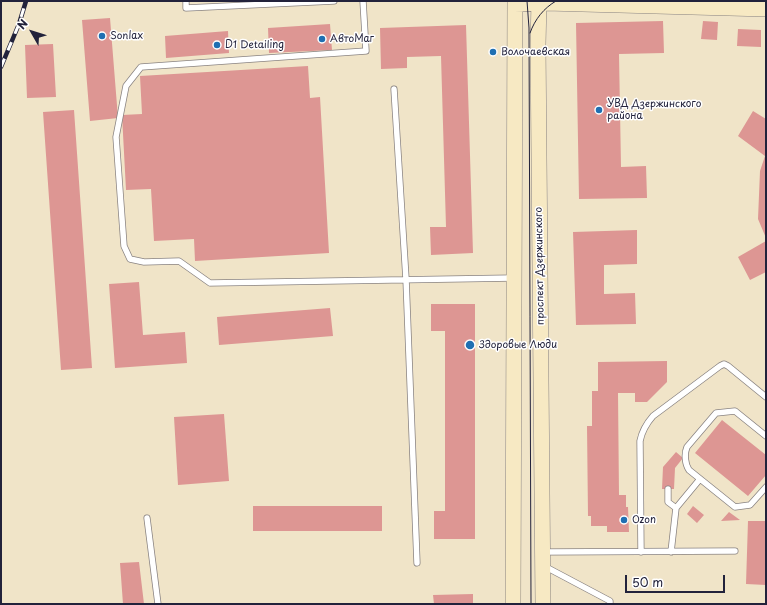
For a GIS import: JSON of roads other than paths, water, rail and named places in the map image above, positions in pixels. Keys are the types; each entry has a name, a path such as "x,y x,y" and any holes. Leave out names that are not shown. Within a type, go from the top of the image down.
{"main road":[{"path":"513,604 515,2 766,9"},
{"name":"проспект Дзержинского","path":"539,2 538,60 543,604"}],"lane":[{"path":"186,1 186,8 334,1"},
{"path":"363,1 366,51 141,66 126,86 116,137 124,246 130,259 144,262 179,261 210,283 513,278"},
{"path":"394,89 406,279 417,563"},
{"path":"641,552 640,441 642,432 647,422 724,364 766,397"},
{"path":"766,436 735,411 716,413 687,447 685,452 687,467 735,507 750,505 766,487"},
{"path":"671,552 676,508 700,479"},
{"path":"668,489 668,502 676,508"},
{"path":"147,518 158,604"},
{"path":"542,558 641,552 735,551"},
{"path":"542,558 610,601 610,604"}],"tram line":[{"path":"527,1 529,28 531,604"},
{"path":"530,33 540,14 556,1"}],"railway":[{"path":"1,67 19,24 26,1"}],"place":[{"name":"Sonlax","path":"102,36"},
{"name":"АвтоМаг","path":"322,39"},
{"name":"D1 Detailing","path":"217,45"},
{"name":"Волочаевская","path":"493,52"},
{"name":"УВД Дзержинского района","path":"599,110"},
{"name":"Здоровые Люди","path":"470,345"},
{"name":"Ozon","path":"624,520"}]}
